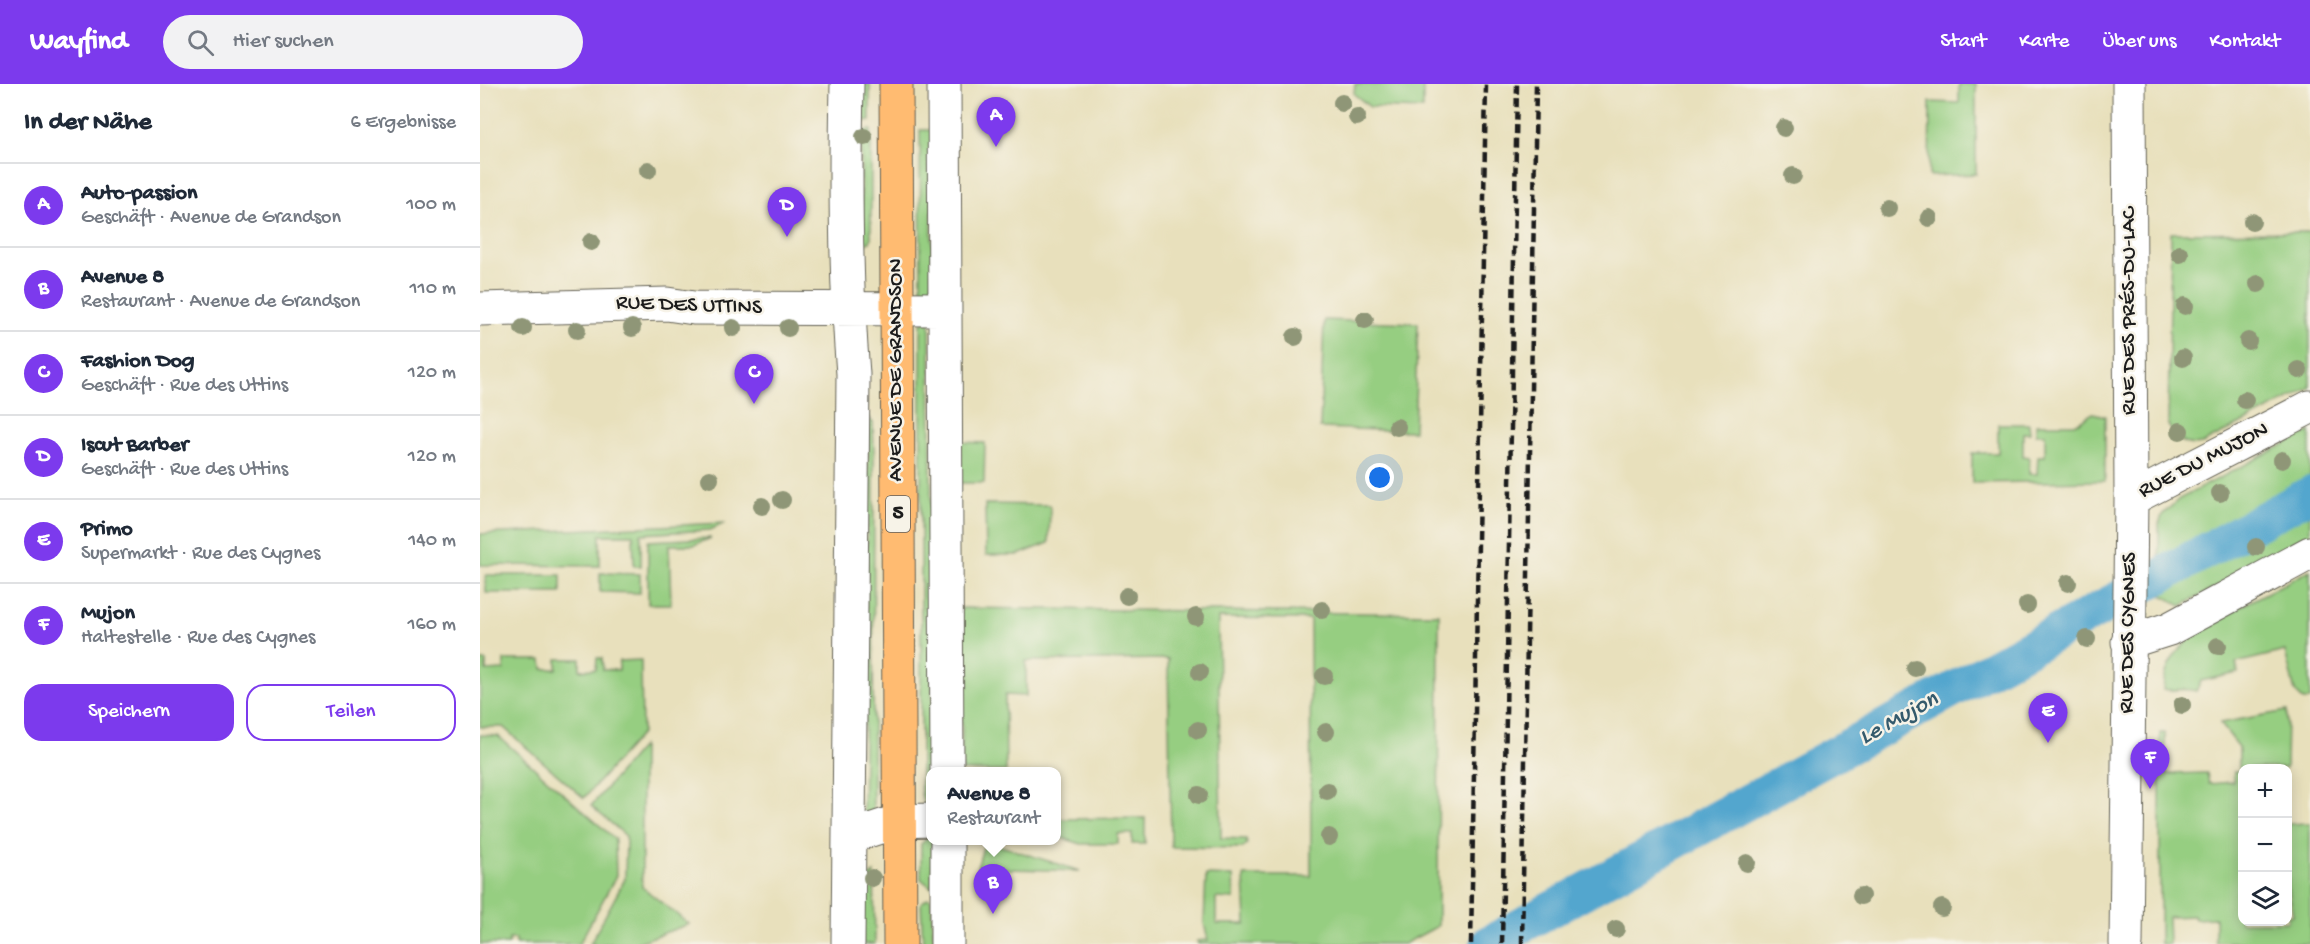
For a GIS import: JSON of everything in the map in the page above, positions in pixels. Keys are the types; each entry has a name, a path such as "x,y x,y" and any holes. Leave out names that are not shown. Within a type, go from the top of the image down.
{"main road":[{"name":"AVENUE DE GRANDSON","path":"896,84 900,944"}],"street":[{"path":"847,84 844,200 853,374 848,944"},
{"path":"944,84 947,767"},
{"name":"RUE DES PRÉS-DU-LAC","path":"2129,84 2131,538"},
{"name":"RUE DES UTTINS","path":"480,309 667,304 694,308 944,309"},
{"name":"RUE DU MUJON","path":"2131,499 2310,407"},
{"name":"RUE DES CYGNES","path":"2126,944 2131,538"},
{"path":"2129,637 2169,629 2310,552"},
{"path":"849,837 898,821 926,819"},
{"path":"947,845 947,944"}],"green space":[{"path":"861,84 870,84 870,121 861,120"},
{"path":"1355,84 1423,84 1423,109 1370,107 1354,94"},
{"path":"1959,84 1976,84 1976,174 1929,176 1930,102 1959,103"},
{"path":"871,130 871,238 870,242 864,244 861,241 861,131"},
{"path":"920,130 932,130 932,293 921,294"},
{"path":"2310,232 2310,388 2202,444 2182,441 2168,425 2171,233"},
{"path":"930,319 933,767 926,767 925,808 921,793 921,323"},
{"path":"1324,320 1418,323 1414,431 1320,428"},
{"path":"2093,413 2105,416 2105,481 1972,483 1972,453 1998,453 1998,424 2029,424 2030,433 2023,433 2023,456 2029,457 2029,474 2037,474 2038,456 2045,456 2045,434 2036,434 2036,424 2075,424"},
{"path":"869,418 873,423 874,451 873,816 863,819"},
{"path":"2310,431 2310,483 2159,565 2159,524 2162,515 2179,499"},
{"path":"959,442 985,443 984,483 959,483"},
{"path":"985,504 1050,505 1049,543 1018,555 986,555"},
{"path":"2310,504 2310,538 2181,606 2159,593 2159,586"},
{"path":"725,523 710,530 641,534 641,566 634,566 633,535 600,535 600,566 480,565 480,534"},
{"path":"711,538 694,545 669,545 671,604 648,604 648,541"},
{"path":"2310,570 2310,700 2303,700 2295,692 2285,651 2236,663 2238,673 2201,681 2196,691 2163,689 2166,673 2173,658 2198,633 2236,609"},
{"path":"600,573 640,574 640,593 600,592"},
{"path":"486,575 561,575 561,593 486,593"},
{"path":"961,608 1439,614 1438,926 1404,944 1198,944 1197,941 1208,940 1204,923 1206,875 1233,876 1234,899 1216,898 1216,924 1246,924 1244,876 1311,876 1310,619 1218,618 1221,838 1246,839 1247,844 1243,848 1171,847 1168,659 1026,661 1026,696 1005,695 1006,767 962,767"},
{"path":"597,658 602,658 603,670 619,670 619,661 641,660 642,733 584,798 503,727 480,727 480,661 486,661 486,671 504,670 504,660 542,660 543,669 557,669 557,659 580,659 580,670 596,669"},
{"path":"2287,711 2286,764 2239,764 2239,747 2220,723"},
{"path":"2160,733 2165,733 2166,774 2207,773 2209,784 2233,782 2234,772 2238,772 2238,926 2292,926 2292,824 2310,823 2310,944 2215,942 2215,918 2195,919 2194,916 2168,917 2169,944 2160,944"},
{"path":"480,735 498,736 615,839 616,876 579,944 516,944 516,939 509,939 509,944 480,944"},
{"path":"642,746 642,887 689,924 634,944 590,944 625,879 626,836 591,806"},
{"path":"1145,818 1145,844 1132,844 1132,834 1118,834 1118,844 1081,844 1061,838 1061,819"},
{"path":"926,840 926,845 933,845 932,888 921,879 921,844"},
{"path":"984,845 998,845 1080,871 977,868"},
{"path":"874,873 875,944 862,944 862,882"},
{"path":"928,898 931,899 934,944 923,944 921,903"}],"waterway":[{"name":"Le Mujon","path":"1488,944 2310,494"}],"railway":[{"path":"1471,944 1486,84"},
{"path":"1502,944 1517,84"},
{"path":"1522,944 1536,84"}],"place":[{"name":"Auto-passion","path":"996,147"},
{"name":"Iscut Barber","path":"787,237"},
{"name":"Fashion Dog","path":"754,404"},
{"name":"Primo","path":"2048,743"},
{"name":"Mujon","path":"2150,789"},
{"name":"Avenue 8","path":"993,914"}]}
